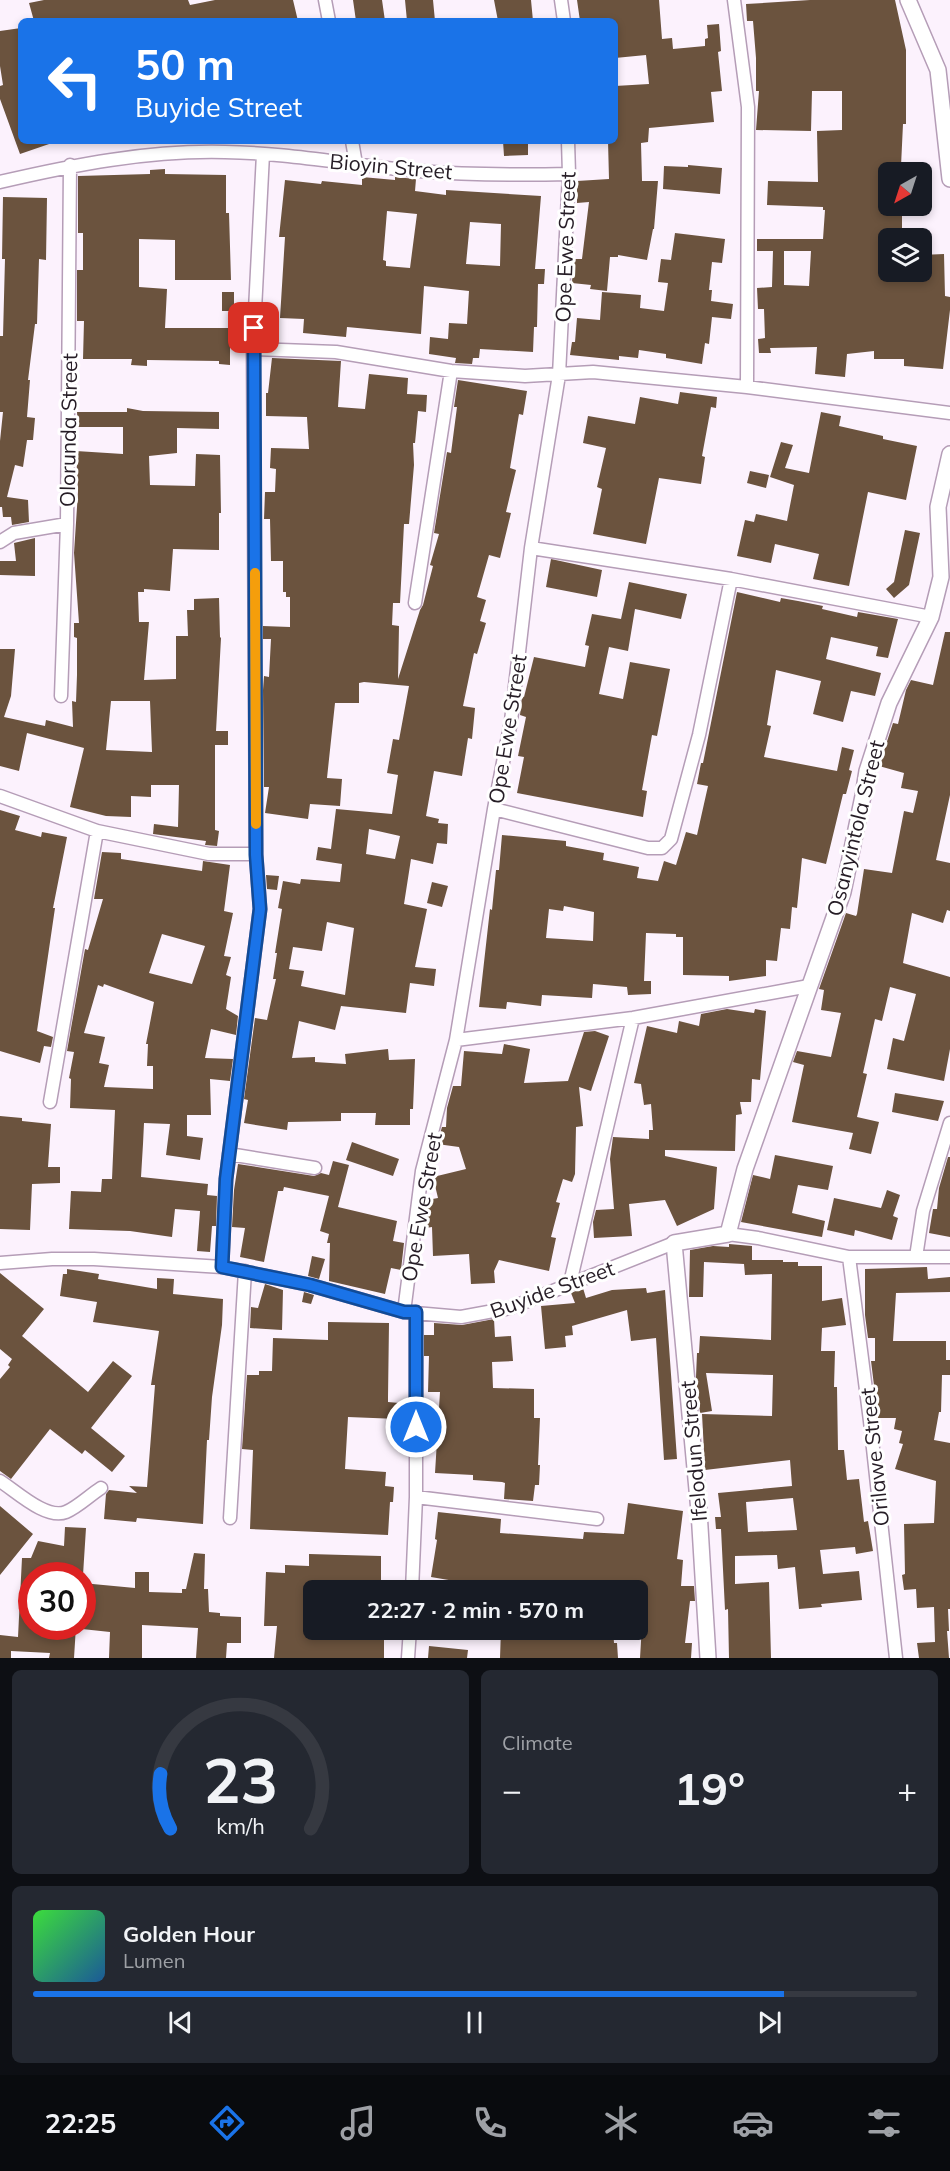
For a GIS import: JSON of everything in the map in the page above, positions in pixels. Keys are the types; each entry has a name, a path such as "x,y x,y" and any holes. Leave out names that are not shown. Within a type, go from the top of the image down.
{"street":[{"path":"325,0 328,18"},
{"path":"561,0 564,18"},
{"path":"734,0 748,107 747,387"},
{"path":"908,0 944,70 950,179"},
{"path":"353,144 356,164"},
{"name":"Ope Ewe Street","path":"412,1580 416,1497 410,1312 422,1171 456,1040 494,809 511,721 531,548 560,375 569,174 568,144"},
{"name":"Bioyin Street","path":"0,182 70,165 136,156 223,152 263,154 420,172 569,174"},
{"path":"222,1267 226,1179 260,909 256,855 253,350 263,154"},
{"name":"Olorunda Street","path":"61,696 66,524 70,165"},
{"path":"253,350 336,352 451,371 525,376 593,372 747,387 950,413"},
{"path":"415,603 451,371"},
{"name":"Osanyintola Street","path":"728,1234 745,1169 843,892 867,771 889,703 931,617 941,577 945,534 938,507 950,454"},
{"path":"0,542 14,533 66,524"},
{"path":"531,548 731,579 931,617"},
{"path":"494,809 648,848 662,848 671,839 699,735 731,579"},
{"path":"0,796 97,831 209,854 256,855"},
{"path":"50,1102 97,831"},
{"path":"456,1040 633,1018 809,986"},
{"path":"570,1283 633,1018"},
{"path":"916,1257 923,1211 950,1123"},
{"path":"229,1154 315,1168"},
{"path":"674,1244 728,1234 849,1257 950,1257"},
{"name":"Buyide Street","path":"0,1263 52,1258 222,1267 310,1285 410,1312 461,1317 510,1308 674,1244"},
{"name":"Ifelodun Street","path":"674,1244 699,1511 708,1658"},
{"name":"Orilawe Street","path":"849,1257 896,1658"},
{"path":"230,1518 245,1271"},
{"path":"0,1480 46,1512 57,1514 66,1512 101,1488"},
{"path":"416,1497 597,1519"},
{"path":"408,1658 409,1640"}],"building":[{"path":"44,0 188,0 190,5 215,0 293,0 297,18 33,18 29,3"},
{"path":"353,0 382,0 385,18 356,18"},
{"path":"405,0 433,0 435,18 407,18"},
{"path":"494,0 531,0 533,18 497,18"},
{"path":"577,0 659,0 662,39 672,38 673,49 705,46 705,39 708,38 707,25 719,24 721,51 718,52 722,91 711,92 714,122 649,128 648,142 641,143 642,181 658,181 654,229 647,260 618,255 618,257 610,257 607,291 590,289 591,285 572,283 573,259 582,259 589,202 577,203 577,181 609,179 608,144 618,144 618,86 649,84 646,55 618,58 618,18 580,18"},
{"path":"810,0 895,0 906,50 906,124 903,124 901,162 878,162 878,216 902,216 902,228 878,228 878,282 932,282 932,255 944,254 945,296 950,297 950,310 943,369 904,366 904,359 874,359 874,351 847,354 845,377 815,374 817,347 770,348 771,353 759,353 758,339 765,338 764,309 758,309 757,288 772,287 773,251 757,251 757,239 823,239 825,210 823,207 767,205 768,181 818,182 817,131 842,130 842,91 812,91 811,131 756,130 759,91 756,91 753,21 747,21 746,4","holes":["784,251 811,251 809,286 784,285"]},
{"path":"18,28 18,144 49,144 20,154 0,99 0,86 3,85 0,66 0,31"},
{"path":"503,144 528,144 528,155 504,156"},
{"path":"688,165 722,168 720,194 663,189 664,166 688,167"},
{"path":"165,169 165,174 226,175 226,213 229,213 231,280 175,280 175,240 139,239 139,287 167,289 165,328 230,328 230,365 219,364 219,361 147,360 147,366 131,365 132,359 83,359 84,321 77,321 77,270 83,270 83,233 78,233 78,176 150,174 150,170"},
{"path":"362,177 395,180 395,177 416,179 415,191 446,195 446,190 541,196 535,269 545,269 544,284 538,284 537,327 534,327 533,352 480,349 479,358 473,358 472,364 455,363 456,358 429,354 430,337 448,339 449,323 467,324 469,291 424,286 421,334 347,327 346,337 303,333 304,319 280,318 285,237 279,237 285,180 362,185","holes":["387,211 417,214 410,268 386,266 386,261 383,260","470,222 501,224 500,266 466,264"]},
{"path":"3,197 47,198 46,260 39,259 37,324 35,324 28,380 30,380 27,417 35,418 33,440 27,440 23,467 15,465 7,497 28,500 29,522 12,525 11,517 3,517 2,507 0,507 0,441 3,412 0,412 0,336 3,336 5,259 2,259"},
{"path":"675,233 725,239 722,263 712,262 709,290 712,290 711,301 733,304 731,319 712,317 709,344 705,343 702,364 666,358 666,354 639,350 638,358 619,356 619,360 570,355 572,342 575,342 577,318 600,320 602,292 641,295 640,308 664,311 668,283 658,282 661,259 671,260"},
{"path":"222,292 234,292 234,311 222,311"},
{"path":"272,358 341,361 338,407 365,409 369,374 408,378 407,394 427,395 426,412 418,411 415,443 413,443 414,465 409,524 404,524 400,603 393,603 392,625 399,626 398,679 423,605 433,566 430,565 439,534 434,533 447,452 451,453 458,380 527,391 523,415 519,414 510,468 516,470 506,512 511,513 500,558 489,555 477,597 486,600 480,621 486,623 477,654 474,653 463,706 475,708 472,739 468,738 462,776 434,771 426,816 439,819 438,823 448,824 447,844 437,843 433,864 411,859 404,904 427,909 415,967 436,969 434,986 410,983 406,1013 341,1006 335,1030 299,1021 292,1058 315,1057 315,1062 346,1064 345,1054 388,1049 389,1060 415,1059 410,1125 375,1125 376,1113 341,1113 341,1121 288,1122 287,1130 244,1123 248,1100 244,1099 255,1018 267,1020 276,979 273,979 277,953 275,953 282,909 278,908 283,881 300,884 301,879 340,882 342,864 316,860 318,847 331,849 336,809 392,814 398,775 387,773 393,739 399,740 409,686 359,683 359,703 335,703 327,778 342,779 340,806 310,804 308,819 265,813 269,787 264,787 263,690 264,676 269,677 271,639 263,639 263,626 290,627 290,597 286,597 286,592 283,592 283,561 271,561 270,519 264,519 265,492 275,492 276,469 270,468 271,448 309,449 307,417 266,416 266,393 268,393","holes":["369,829 400,836 395,859 366,854","327,922 354,928 345,995 301,986 304,971 289,969 293,947 322,951"]},
{"path":"680,392 717,397 716,408 711,407 702,456 705,457 701,484 659,478 646,544 593,534 602,489 597,487 606,448 583,443 588,416 635,424 640,397 678,404"},
{"path":"127,408 143,411 219,412 219,429 177,428 177,453 149,456 150,485 195,486 196,454 220,455 219,550 173,549 170,591 144,589 144,592 138,592 139,622 149,622 144,680 176,679 176,636 188,636 187,610 194,610 194,599 219,598 221,638 216,731 228,731 228,745 215,745 215,830 219,831 217,846 205,845 206,841 153,834 154,824 178,827 179,785 151,785 151,797 131,796 131,817 106,816 70,807 84,748 27,733 19,771 0,766 0,649 15,649 11,696 4,717 45,726 46,720 73,727 72,701 76,702 77,675 77,638 74,637 74,623 79,623 74,553 78,492 76,451 123,454 123,427 78,427 77,412 127,412","holes":["111,701 150,701 152,752 106,750"]},
{"path":"821,412 841,416 839,426 917,446 906,500 868,492 849,586 813,579 819,554 775,544 771,563 737,556 745,520 754,522 756,514 787,521 794,485 770,477 781,442 793,445 785,468 809,473"},
{"path":"750,471 769,475 766,488 747,483"},
{"path":"905,530 920,533 909,585 894,598 886,589 894,582"},
{"path":"35,538 35,576 0,575 0,561 16,561 14,543"},
{"path":"551,559 602,570 597,597 546,587"},
{"path":"629,582 687,594 681,619 635,609 628,651 609,647 599,694 623,699 630,662 670,669 657,736 652,735 642,790 647,791 643,817 517,793 524,757 518,756 526,717 520,715 522,696 524,697 534,657 585,667 589,646 585,645 592,614 621,619"},
{"path":"737,592 780,602 781,598 823,606 822,609 857,617 858,612 898,619 888,658 876,656 878,647 831,637 826,659 881,673 875,696 851,691 843,722 813,714 821,681 776,670 767,725 771,726 764,757 837,771 842,747 854,750 849,770 852,771 846,794 843,794 826,864 802,858 797,908 792,907 790,929 781,928 777,961 766,960 766,976 729,981 729,976 683,975 683,937 676,937 676,934 646,933 644,981 651,981 651,994 628,995 627,987 593,984 592,998 542,995 541,1006 507,1002 506,1009 479,1007 490,909 492,910 496,870 499,870 502,835 566,841 566,846 604,853 603,860 639,867 637,878 658,881 664,861 676,865 686,832 697,835 708,786 697,784 701,763 703,763","holes":["564,906 594,912 593,941 546,938 549,909 563,911"]},
{"path":"945,632 950,632 950,795 936,860 950,863 950,911 947,910 943,923 912,913 903,963 950,977 950,1049 944,1081 887,1069 893,1038 904,1041 916,994 890,987 882,1021 875,1019 863,1073 867,1074 857,1117 879,1122 871,1154 849,1149 853,1133 792,1122 804,1065 793,1062 797,1051 831,1057 841,1013 821,1010 824,990 819,989 846,913 856,916 857,914 864,869 892,873 904,811 913,813 918,791 901,788 904,773 879,766 893,723 898,724 906,690 911,680 933,685"},
{"path":"0,810 20,816 15,830 41,837 42,832 67,837 53,908 55,908 37,1031 53,1037 51,1047 44,1046 40,1063 0,1051"},
{"path":"102,852 121,853 121,859 202,871 203,861 230,865 224,911 233,913 224,956 231,957 226,975 231,977 226,1009 238,1016 236,1035 211,1029 205,1058 233,1059 230,1081 210,1079 211,1115 187,1115 187,1136 203,1138 200,1160 166,1155 170,1124 144,1123 141,1177 208,1184 207,1195 217,1196 216,1226 212,1226 210,1252 197,1251 200,1211 175,1209 172,1237 130,1231 69,1229 71,1191 101,1192 102,1179 112,1179 115,1110 70,1108 71,1079 69,1078 74,1052 67,1051 85,949 88,950 103,899 94,899","holes":["162,934 205,946 192,984 149,973","104,984 154,1002 146,1044 148,1044 147,1066 153,1066 153,1089 104,1087 109,1065 99,1063 105,1037 84,1033 98,985 103,987"]},
{"path":"266,875 279,876 277,890 267,889"},
{"path":"432,882 448,886 442,907 427,903"},
{"path":"727,1009 754,1013 755,1009 766,1011 760,1080 752,1079 751,1102 740,1102 742,1114 736,1115 735,1151 665,1150 665,1156 717,1167 714,1209 677,1226 665,1200 629,1204 632,1236 594,1238 593,1222 596,1210 614,1209 610,1159 613,1137 649,1139 649,1130 653,1130 651,1104 644,1105 641,1084 634,1083 647,1026 677,1033 679,1021 699,1026 701,1014"},
{"path":"595,1031 609,1036 591,1091 579,1087 583,1126 576,1127 575,1174 572,1182 563,1179 556,1202 560,1203 551,1237 556,1238 549,1271 499,1260 494,1271 495,1283 471,1284 469,1254 433,1256 432,1227 426,1228 425,1214 427,1200 438,1198 433,1177 466,1169 459,1147 437,1144 442,1127 446,1127 447,1108 453,1086 461,1086 464,1051 502,1054 504,1044 530,1049 524,1083 568,1081 584,1032"},
{"path":"895,1093 944,1101 938,1121 892,1112"},
{"path":"0,1116 51,1124 48,1167 60,1167 60,1183 32,1184 30,1230 0,1229"},
{"path":"352,1142 399,1159 393,1176 346,1160"},
{"path":"775,1155 833,1166 828,1190 798,1185 792,1213 825,1221 822,1237 741,1222 753,1175 770,1179"},
{"path":"948,1157 950,1157 950,1237 929,1233 933,1209 937,1209 939,1188"},
{"path":"333,1161 349,1165 338,1207 397,1221 393,1241 404,1243 401,1270 391,1268 385,1294 329,1281 330,1243 327,1243 329,1234 320,1231 329,1196 284,1187 283,1191 278,1191 264,1262 240,1257 245,1228 232,1227 238,1164 314,1176 321,1173 329,1175"},
{"path":"887,1190 900,1195 893,1216 898,1218 892,1240 855,1230 854,1236 827,1230 834,1198 881,1208"},
{"path":"729,1244 752,1246 752,1260 783,1260 783,1262 798,1262 798,1266 822,1266 822,1301 842,1298 846,1325 822,1328 821,1351 835,1351 834,1387 837,1387 838,1450 844,1450 847,1480 859,1479 864,1522 868,1521 873,1551 856,1554 855,1547 820,1550 823,1574 859,1571 862,1600 821,1604 822,1607 799,1609 795,1567 778,1569 777,1555 735,1556 735,1584 769,1582 771,1658 729,1658 728,1609 725,1610 721,1529 716,1529 715,1517 721,1517 718,1493 792,1486 790,1460 705,1470 702,1414 772,1416 773,1375 706,1373 712,1411 700,1413 696,1377 700,1336 771,1340 772,1274 745,1275 744,1264 704,1262 703,1297 689,1297 690,1250 713,1246 729,1247","holes":["793,1498 797,1530 748,1532 746,1502"]},
{"path":"312,1256 325,1259 319,1279 308,1276"},
{"path":"927,1267 928,1279 950,1277 950,1292 896,1293 893,1341 946,1341 946,1360 950,1360 950,1375 942,1375 941,1412 939,1412 934,1440 950,1443 950,1609 948,1609 949,1631 947,1631 949,1658 919,1658 917,1643 935,1642 934,1607 917,1608 916,1589 904,1590 902,1575 905,1574 904,1524 934,1523 936,1481 895,1469 903,1444 899,1443 902,1431 894,1429 896,1418 878,1418 871,1361 875,1361 875,1338 868,1338 865,1315 865,1269"},
{"path":"67,1269 99,1274 98,1279 157,1289 157,1278 174,1279 173,1294 223,1299 209,1440 207,1440 203,1524 137,1518 136,1522 104,1519 106,1494 109,1490 137,1493 129,1486 147,1487 155,1385 151,1385 159,1331 93,1322 97,1302 60,1296 63,1274 67,1274"},
{"path":"0,1273 44,1309 22,1336 88,1392 113,1361 132,1376 91,1428 125,1456 112,1472 85,1450 82,1454 50,1429 11,1479 0,1471 0,1379 10,1367 8,1365 12,1359 0,1349"},
{"path":"265,1284 283,1290 282,1330 250,1328 251,1307 258,1308"},
{"path":"583,1288 586,1298 612,1290 646,1288 647,1293 665,1290 677,1459 664,1460 656,1338 631,1341 627,1310 572,1326 573,1335 565,1336 566,1347 545,1349 541,1306 575,1303 571,1293"},
{"path":"304,1292 314,1295 311,1304 302,1302"},
{"path":"494,1319 495,1337 511,1336 513,1361 492,1362 493,1388 534,1389 534,1418 540,1418 538,1465 540,1465 539,1485 535,1485 533,1501 504,1499 505,1483 502,1482 473,1480 473,1475 435,1473 440,1392 428,1392 429,1356 424,1356 424,1335 434,1335 434,1323 462,1325"},
{"path":"328,1322 389,1323 388,1402 399,1403 398,1419 348,1417 345,1469 386,1472 385,1486 394,1487 393,1502 390,1502 388,1535 250,1529 253,1450 242,1449 247,1375 259,1375 259,1371 272,1371 273,1338 328,1340"},
{"path":"628,1503 683,1511 677,1559 683,1560 681,1586 694,1586 695,1601 690,1601 685,1643 692,1643 691,1658 640,1658 641,1640 648,1640 648,1580 449,1580 431,1577 437,1540 435,1539 438,1512 501,1519 500,1533 583,1539 584,1532 624,1534"},
{"path":"0,1506 33,1534 0,1575"},
{"path":"65,1527 86,1528 84,1562 22,1562 22,1558 31,1558 38,1541 64,1546"},
{"path":"194,1553 205,1554 204,1589 208,1589 209,1612 220,1613 220,1616 241,1617 241,1643 227,1643 226,1658 196,1658 198,1628 142,1625 142,1658 109,1658 110,1632 96,1630 96,1584 135,1588 135,1572 149,1572 149,1592 182,1593 182,1589 186,1589"},
{"path":"309,1554 381,1556 381,1580 303,1580 303,1640 384,1640 384,1658 274,1658 277,1626 264,1626 266,1572 285,1573 285,1565 309,1566"},
{"path":"0,1635 18,1637 18,1640 75,1640 74,1658 49,1658 50,1653 11,1651 11,1658 0,1658"},
{"path":"501,1640 614,1640 614,1643 617,1643 618,1658 500,1658"},
{"path":"429,1646 468,1650 467,1658 428,1658"}],"slow traffic":[{"path":"255,573 256,824"}],"route":[{"path":"254,328 254,663 256,855 260,909 226,1179 222,1267 310,1285 404,1312 416,1312 416,1427"}]}
